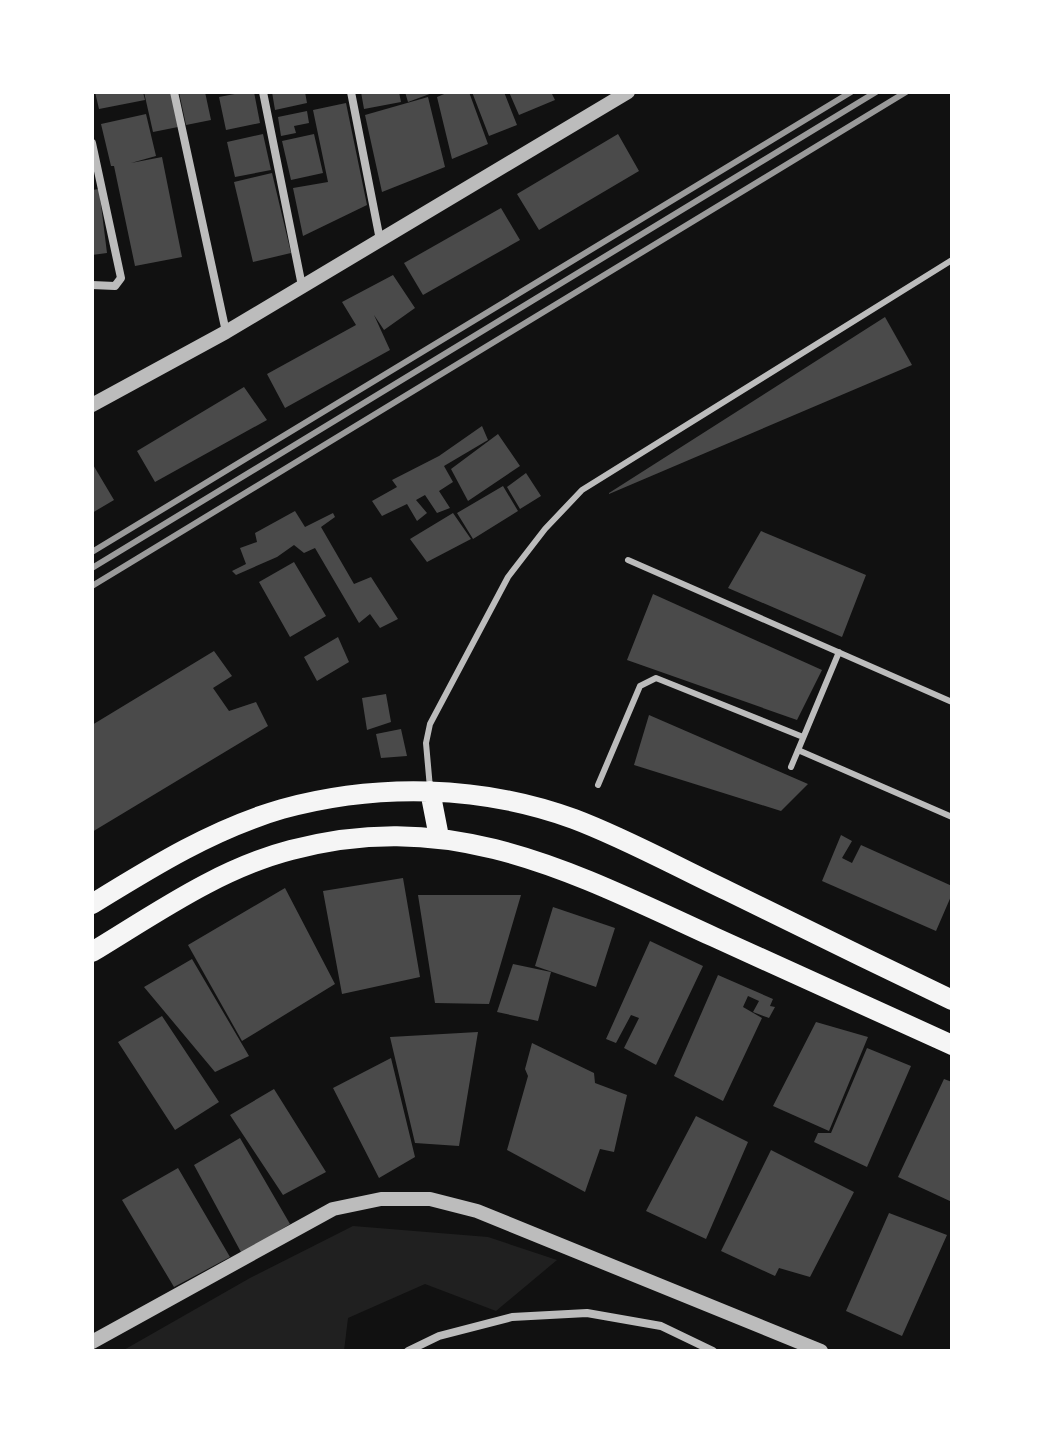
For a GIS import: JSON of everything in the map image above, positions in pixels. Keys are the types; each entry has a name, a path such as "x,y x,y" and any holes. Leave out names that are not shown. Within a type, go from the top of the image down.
{"main road":[{"path":"430,791 439,837"},
{"path":"92,904 177,854 246,821 355,794 430,791 503,800 574,819 952,1000"},
{"path":"92,952 187,894 255,862 327,842 376,836 439,837 514,852 591,881 952,1045"}],"street":[{"path":"174,92 226,332"},
{"path":"263,92 302,286"},
{"path":"351,92 380,240"},
{"path":"92,405 226,332 618,95"},
{"path":"92,143 121,278 115,286 92,285"},
{"path":"92,1342 333,1209 381,1199 430,1199 477,1211 821,1351"},
{"path":"408,1351 439,1336 512,1317 587,1313 661,1326 713,1351"}],"lane":[{"path":"430,791 426,743 430,724 508,577 545,529 582,490 952,260"},
{"path":"628,560 952,702"},
{"path":"791,767 839,652"},
{"path":"598,785 640,686 656,678 803,737"},
{"path":"798,750 952,817"}],"shaded area":[{"path":"353,1226 488,1237 557,1260 496,1311 425,1284 348,1318 344,1351 122,1351 250,1278"}],"building":[{"path":"95,92 143,92 145,100 99,109"},
{"path":"144,92 171,92 178,127 153,132"},
{"path":"179,92 205,92 211,120 186,125"},
{"path":"254,92 260,123 226,130 219,97"},
{"path":"272,92 305,92 307,103 275,110"},
{"path":"361,92 399,92 401,102 364,109"},
{"path":"405,92 435,92 408,102"},
{"path":"449,92 469,92 488,144 452,159 437,97"},
{"path":"472,92 504,92 517,125 489,136"},
{"path":"509,92 551,92 555,100 519,115"},
{"path":"428,97 445,167 382,192 365,115"},
{"path":"346,103 367,205 303,236 293,188 328,182 313,110"},
{"path":"307,111 309,123 294,126 296,133 281,136 278,117"},
{"path":"146,114 156,156 131,163 162,157 182,257 135,266 114,166 111,166 101,124"},
{"path":"263,134 271,170 235,177 227,142"},
{"path":"314,134 323,173 291,180 282,141"},
{"path":"618,134 639,171 539,230 517,194"},
{"path":"272,173 291,253 253,262 234,182"},
{"path":"99,189 107,253 92,255 92,190"},
{"path":"501,208 520,240 423,295 404,263"},
{"path":"393,275 415,308 384,330 374,315 390,350 285,408 267,374 356,325 342,302"},
{"path":"885,317 912,365 609,494 609,493"},
{"path":"244,387 267,420 155,482 137,451"},
{"path":"482,426 488,440 444,466 453,482 439,491 450,508 437,513 425,495 416,500 427,513 417,521 407,504 382,516 372,501 397,487 392,480 439,456"},
{"path":"498,434 520,466 468,501 451,469"},
{"path":"92,463 114,500 92,513"},
{"path":"526,473 541,496 520,509 507,487"},
{"path":"503,486 518,511 473,539 457,513"},
{"path":"295,511 305,527 333,513 335,517 321,527 354,584 371,577 398,619 380,628 370,614 359,623 315,548 304,553 294,545 277,557 236,575 232,571 246,564 240,548 257,542 255,533"},
{"path":"453,513 471,539 427,562 410,539"},
{"path":"761,531 866,575 842,637 728,588"},
{"path":"294,562 326,616 290,637 259,582"},
{"path":"653,594 822,670 797,720 627,660"},
{"path":"338,637 349,662 317,681 304,657"},
{"path":"214,651 232,676 213,688 229,711 256,702 268,726 92,832 92,725"},
{"path":"386,694 391,722 367,730 362,698"},
{"path":"649,715 808,784 781,811 634,765"},
{"path":"401,729 407,756 381,758 376,734"},
{"path":"841,835 852,841 842,858 852,863 861,845 952,886 952,894 936,931 822,881"},
{"path":"403,878 420,977 342,994 323,891"},
{"path":"285,888 335,984 242,1041 188,945"},
{"path":"418,895 521,895 489,1004 435,1003"},
{"path":"553,907 615,928 596,987 535,966"},
{"path":"650,941 703,966 656,1065 624,1048 639,1018 631,1015 616,1043 606,1039"},
{"path":"192,959 249,1056 215,1072 144,987"},
{"path":"513,964 551,972 538,1021 497,1012"},
{"path":"718,975 773,999 770,1006 775,1007 769,1018 753,1012 759,1001 748,996 743,1007 762,1018 723,1101 674,1076"},
{"path":"162,1016 219,1102 175,1130 118,1042"},
{"path":"816,1022 868,1037 829,1131 773,1106"},
{"path":"478,1032 459,1146 415,1143 390,1037"},
{"path":"532,1043 594,1073 595,1083 627,1095 614,1152 600,1149 585,1192 507,1150 528,1076 525,1069"},
{"path":"867,1048 911,1066 867,1167 814,1142 818,1133 831,1133"},
{"path":"391,1058 415,1157 379,1178 333,1088"},
{"path":"944,1079 952,1082 952,1202 898,1177"},
{"path":"274,1089 326,1172 283,1195 230,1115"},
{"path":"696,1116 748,1142 706,1239 646,1211"},
{"path":"240,1138 290,1224 242,1254 194,1165"},
{"path":"771,1150 854,1192 810,1277 779,1268 775,1276 721,1251"},
{"path":"178,1168 230,1257 174,1287 122,1200"},
{"path":"889,1213 947,1235 902,1336 846,1311"}],"railway":[{"path":"92,552 851,92"},
{"path":"92,568 876,92"},
{"path":"92,586 906,92"}]}
